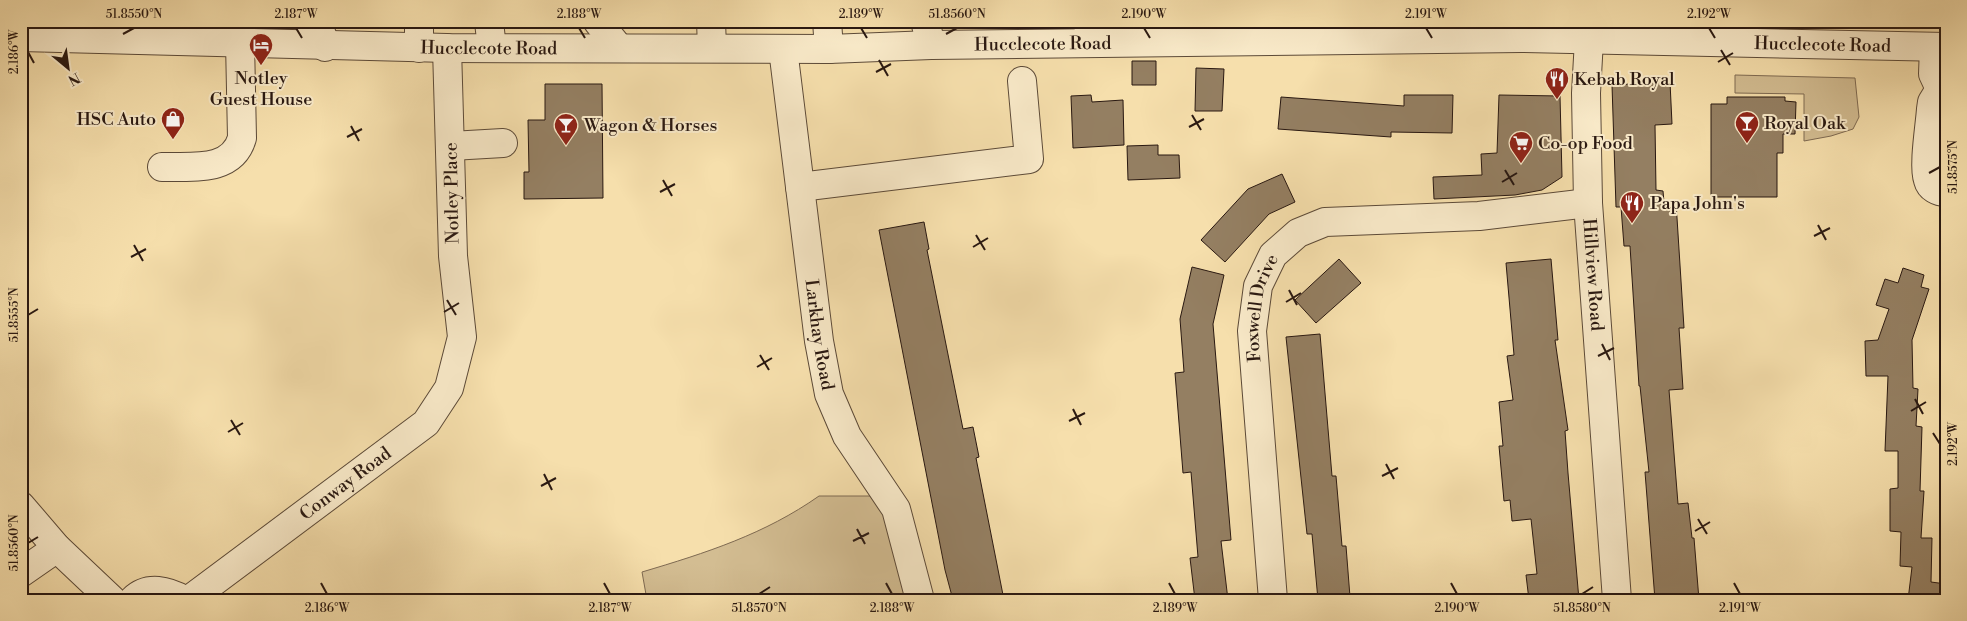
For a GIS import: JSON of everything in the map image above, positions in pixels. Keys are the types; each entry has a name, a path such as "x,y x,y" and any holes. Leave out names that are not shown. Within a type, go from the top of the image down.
{"street":[{"path":"308,21 322,35 325,47"},
{"path":"711,21 712,48"},
{"path":"827,21 830,49"},
{"path":"598,22 619,48"},
{"name":"Hucclecote Road","path":"21,37 114,30 240,42 325,47 419,34 447,48 491,35 619,48 830,49 928,33 1423,30 1589,40 1940,47"},
{"name":"Hillview Road","path":"1589,40 1586,111 1588,202 1617,600"},
{"path":"162,167 216,164 226,161 240,147 242,138 240,42"},
{"path":"1940,47 1933,74 1943,91 1932,102 1926,172 1930,186 1935,190 1946,192"},
{"name":"Notley Place","path":"447,48 453,256 462,337"},
{"name":"Larkhay Road","path":"783,49 822,360 829,394 847,436 896,510 920,600"},
{"path":"800,187 1029,159 1022,81"},
{"path":"451,146 503,143"},
{"name":"Foxwell Drive","path":"1273,600 1252,331 1258,286 1273,255 1298,233 1325,222 1486,216 1588,202"},
{"name":"Conway Road","path":"190,600 426,423 449,388 462,337"},
{"path":"21,506 57,548 112,600"},
{"path":"21,573 57,548"},
{"path":"133,600 138,595 152,591 168,591 184,600"}],"shaded area":[{"path":"1735,75 1855,78 1859,117 1853,129 1831,136 1804,141 1804,94 1735,93"},
{"path":"819,496 871,496 880,502 908,600 647,600 642,572 712,550 756,532"}],"building":[{"path":"1132,61 1156,61 1156,85 1132,85"},
{"path":"1196,68 1224,69 1222,111 1195,111"},
{"path":"1670,82 1672,124 1655,125 1656,190 1663,191 1664,202 1676,202 1684,328 1679,328 1683,389 1669,390 1678,504 1688,503 1692,538 1694,538 1699,600 1655,600 1645,472 1649,472 1639,386 1630,246 1624,246 1621,207 1616,207 1612,85"},
{"name":"Wagon & Horses","path":"545,84 602,84 603,198 524,199 524,172 529,172 528,120 545,120"},
{"path":"1091,95 1092,102 1123,100 1124,145 1073,148 1071,96"},
{"path":"1404,95 1453,95 1452,133 1391,132 1391,137 1278,129 1281,97 1404,106"},
{"name":"Co-op Food","path":"1499,95 1560,96 1562,177 1542,190 1515,195 1434,199 1433,177 1482,175 1481,154 1497,153"},
{"name":"Royal Oak","path":"1727,97 1785,97 1785,101 1796,102 1795,134 1783,134 1783,153 1777,153 1777,197 1711,197 1711,104 1727,104"},
{"path":"1158,145 1158,155 1179,155 1180,178 1128,180 1127,146"},
{"path":"1282,174 1295,202 1269,214 1225,262 1201,240 1248,189"},
{"path":"924,222 929,249 927,250 963,429 973,427 979,457 976,458 1004,600 953,600 945,570 879,230"},
{"path":"1339,259 1361,283 1316,323 1295,300"},
{"path":"1551,259 1558,340 1555,340 1568,430 1565,431 1579,600 1529,600 1526,575 1537,574 1531,519 1512,521 1510,500 1504,501 1499,446 1503,446 1499,402 1513,400 1507,356 1514,355 1506,263"},
{"path":"1192,267 1224,275 1213,324 1231,540 1221,541 1228,600 1195,600 1190,558 1198,557 1191,472 1183,473 1175,373 1184,372 1180,319"},
{"path":"1903,268 1924,275 1921,287 1929,289 1912,340 1913,388 1918,389 1916,426 1922,427 1920,491 1924,491 1921,538 1932,538 1931,582 1946,584 1946,600 1908,600 1912,567 1900,566 1901,532 1890,531 1890,489 1898,488 1898,451 1885,451 1888,376 1866,376 1865,341 1878,340 1889,309 1876,305 1885,279 1898,283"},
{"path":"1320,334 1332,476 1336,476 1342,546 1346,546 1350,597 1318,600 1312,534 1307,534 1286,337"}],"place":[{"name":"Notley Guest House","path":"261,66"},
{"name":"Kebab Royal","path":"1557,100"},
{"name":"HSC Auto","path":"173,140"},
{"name":"Royal Oak","path":"1747,144"},
{"name":"Wagon & Horses","path":"566,146"},
{"name":"Co-op Food","path":"1521,164"},
{"name":"Papa John's","path":"1632,224"}]}
